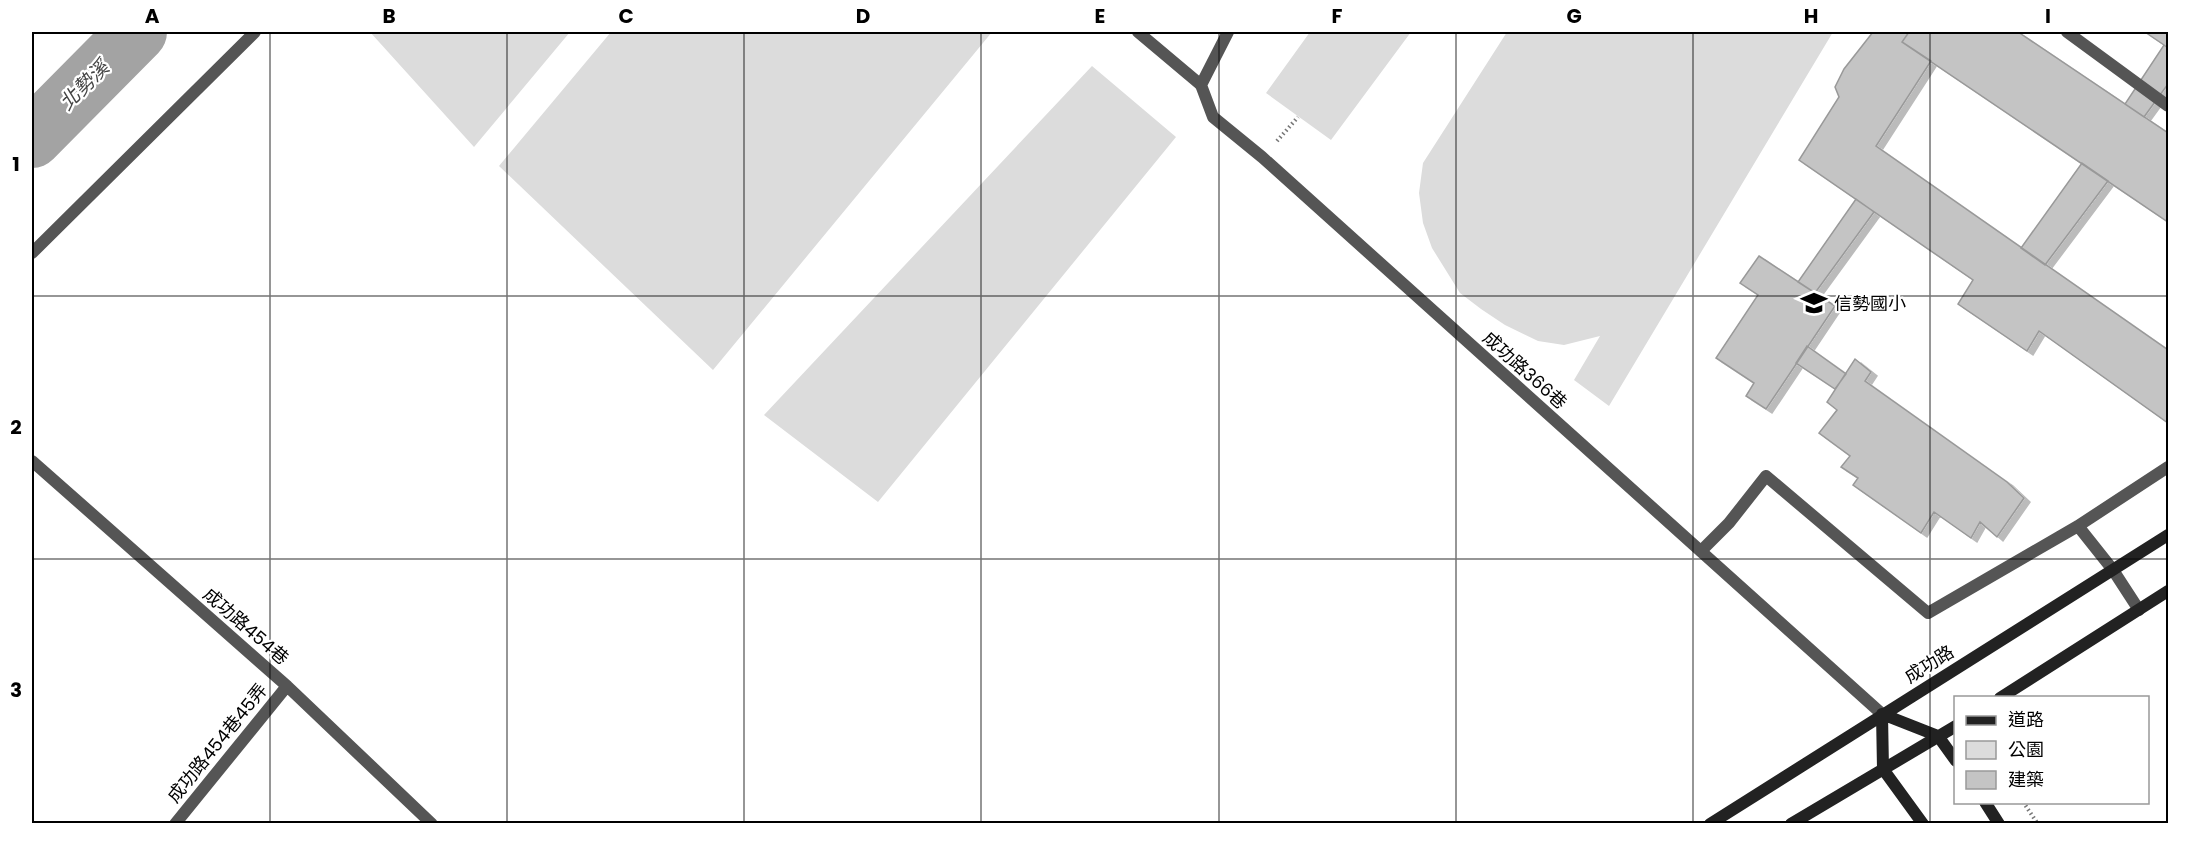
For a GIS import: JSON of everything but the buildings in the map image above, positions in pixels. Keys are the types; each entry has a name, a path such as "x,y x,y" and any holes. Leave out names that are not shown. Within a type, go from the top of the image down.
{"street":[{"path":"32,253 255,32"},
{"path":"1138,32 1202,85 1228,32"},
{"path":"2067,32 2169,106"},
{"name":"成功路366巷","path":"1202,85 1213,117 1262,157 1882,714"},
{"name":"成功路454巷","path":"32,461 287,686 432,824"},
{"path":"1701,551 1729,523 1766,476 1928,613 2078,526 2169,467"},
{"path":"2078,526 2114,570 2139,610"},
{"name":"成功路","path":"1710,824 2169,536"},
{"path":"2003,696 2169,591"},
{"name":"成功路454巷45弄","path":"176,824 287,686"},
{"path":"1923,824 1883,769 1882,714 1938,736 1954,758"},
{"path":"1791,824 1954,727"},
{"path":"1986,804 1999,824"}],"path":[{"path":"1262,157 1298,117"},
{"path":"2024,804 2038,824"}],"green space":[{"path":"370,32 570,32 474,147"},
{"path":"611,32 992,32 713,370 499,166"},
{"path":"1310,32 1411,32 1331,140 1266,93"},
{"path":"1507,32 1833,32 1609,406 1574,380 1600,336 1564,345 1538,341 1505,325 1460,293 1432,248 1423,223 1419,193 1423,163"},
{"path":"1092,66 1176,137 878,502 764,415"}],"waterway":[{"name":"北勢溪","path":"32,138 137,32"}],"place":[{"name":"信勢國小","path":"1814,303"}]}
